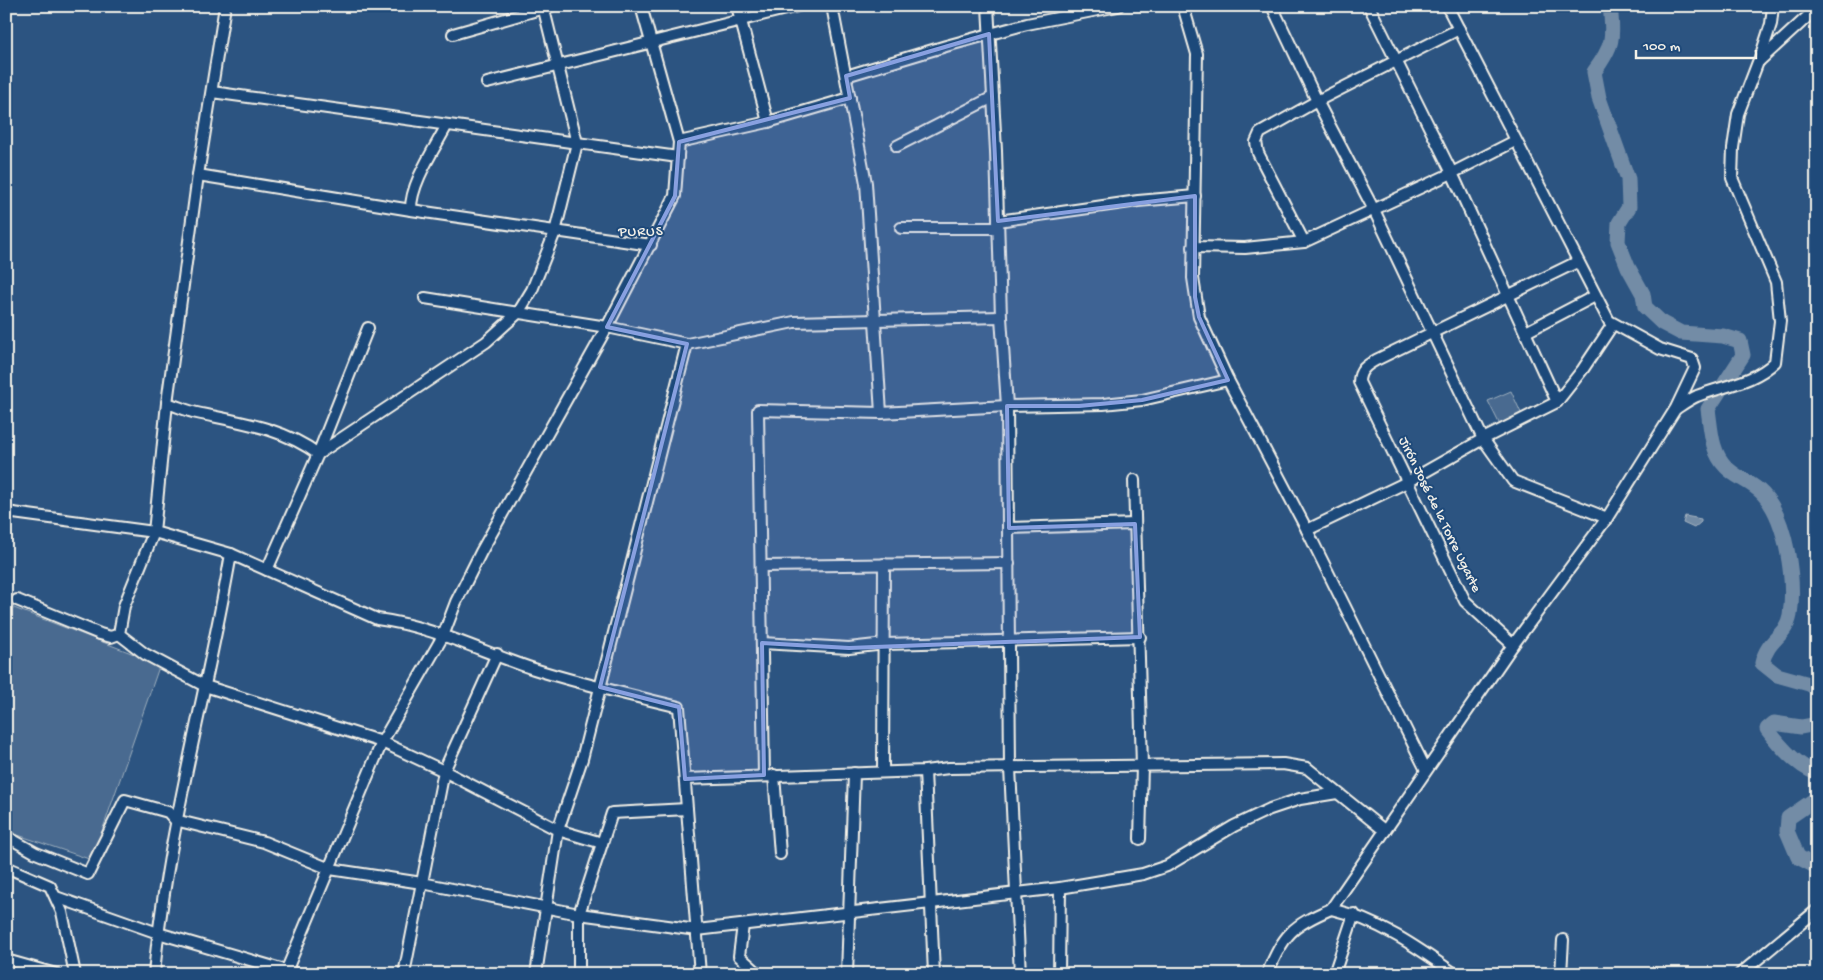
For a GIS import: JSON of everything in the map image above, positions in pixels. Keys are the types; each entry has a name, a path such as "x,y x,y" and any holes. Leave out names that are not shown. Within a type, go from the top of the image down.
{"street":[{"path":"119,634 124,606 154,532 168,403 198,175 225,6"},
{"path":"286,972 382,742 443,636 456,602 481,552 651,245 674,196 679,142 650,44 641,6"},
{"path":"737,6 768,122"},
{"path":"487,83 798,6"},
{"path":"832,6 866,182 881,414"},
{"path":"988,6 1001,317 1007,406 1010,768 1020,974"},
{"path":"846,76 989,34 1118,6"},
{"path":"1183,6 1197,54 1193,247 1195,297 1199,317 1228,380 1307,530 1426,770"},
{"path":"1272,6 1317,100 1374,210 1482,439 1513,481 1607,518"},
{"path":"1369,6 1452,173 1557,402"},
{"path":"1267,974 1279,944 1302,922 1331,909 1514,645 1607,518 1676,408 1693,376 1695,368 1692,360 1660,349 1608,321 1448,6"},
{"path":"1676,408 1696,397 1741,383 1763,373 1775,362 1779,340 1776,282 1732,178 1732,148 1738,114 1771,24 1772,6"},
{"path":"318,454 486,342 518,313 532,290 555,232 577,143 557,66 546,7 453,34"},
{"path":"1758,62 1817,8"},
{"path":"1304,242 1269,178 1256,149 1256,142 1260,133 1317,100 1459,29"},
{"path":"212,92 678,157"},
{"path":"897,146 993,97"},
{"path":"679,142 768,122 850,98"},
{"path":"410,210 410,201 447,125"},
{"path":"1193,247 1245,248 1304,242 1452,173 1515,140"},
{"path":"198,175 410,210 651,245"},
{"path":"901,228 998,225 1138,201 1195,196"},
{"path":"1432,331 1577,262"},
{"path":"1526,332 1595,296"},
{"path":"425,298 607,326 687,344 794,322 1001,317"},
{"path":"1307,530 1407,482 1482,439 1557,402 1583,369 1614,324"},
{"path":"267,570 318,454 368,328"},
{"name":"Jirón José de la Torre Ugarte","path":"1432,331 1368,365 1361,373 1359,382 1465,601 1514,645"},
{"path":"536,974 558,830 582,759 687,344"},
{"path":"780,854 769,775 762,643 758,410 881,414 1007,406 1079,406 1142,400 1228,380"},
{"path":"168,403 195,412 238,421 301,441 318,454"},
{"path":"1134,480 1140,636 1142,766 1140,839"},
{"path":"6,512 154,532 231,554 377,619 399,622 443,636 497,654 533,669 678,707 700,974"},
{"path":"1009,528 1136,524"},
{"path":"154,974 158,933 175,820 205,686 231,554"},
{"path":"761,566 1009,563"},
{"path":"883,772 884,564"},
{"path":"17,600 100,634 111,637 119,634"},
{"path":"119,634 145,654 205,686 382,742 444,771 558,830 602,843"},
{"path":"762,643 849,648 885,644 1140,636"},
{"path":"404,974 444,771 497,654"},
{"path":"684,779 925,771 949,768 1283,764 1307,768 1385,831"},
{"path":"925,771 934,974"},
{"path":"847,974 854,773"},
{"path":"6,836 36,853 88,874 125,800 168,812 175,820 264,842 330,869 422,883 579,914 697,930 930,902 1016,894 1143,874 1167,866 1234,826 1270,809 1300,799 1337,792"},
{"path":"579,974 579,914 612,813 687,809"},
{"path":"6,867 50,886 62,912 75,974"},
{"path":"1059,974 1060,888"},
{"path":"56,897 158,933 298,974"},
{"path":"1331,909 1354,914 1411,942 1456,974"},
{"path":"1740,974 1817,910"},
{"path":"1334,974 1354,914"},
{"path":"743,924 739,956 759,974"},
{"path":"1561,974 1562,940"},
{"path":"6,960 56,974"}],"highlighted area":[{"path":"989,34 998,221 1195,196 1195,297 1199,317 1228,380 1142,400 1079,406 1007,406 1009,528 1135,524 1140,637 849,648 762,643 764,775 685,779 679,707 600,687 687,344 607,327 675,196 679,142 850,98 846,76"}],"shaded area":[{"path":"1511,391 1522,415 1500,425 1488,401"},
{"path":"1685,516 1701,519 1701,522 1694,528 1683,523"},
{"path":"6,605 160,664 92,860 6,831"}],"waterway":[{"path":"1610,6 1611,42 1594,72 1599,98 1628,179 1629,207 1619,223 1618,242 1628,267 1643,294 1645,307 1662,323 1681,333 1723,336 1740,341 1743,355 1708,409 1712,440 1717,454 1726,467 1759,490 1771,505 1778,519 1787,552 1791,585 1790,615 1785,628 1768,648 1762,663 1777,675 1809,684 1817,689"},
{"path":"1817,724 1801,727 1774,723 1767,729 1796,761 1817,773"},
{"path":"1817,798 1788,818 1787,831 1798,857 1817,867"}],"district":[{"name":"PURUS","path":"641,232"}]}
